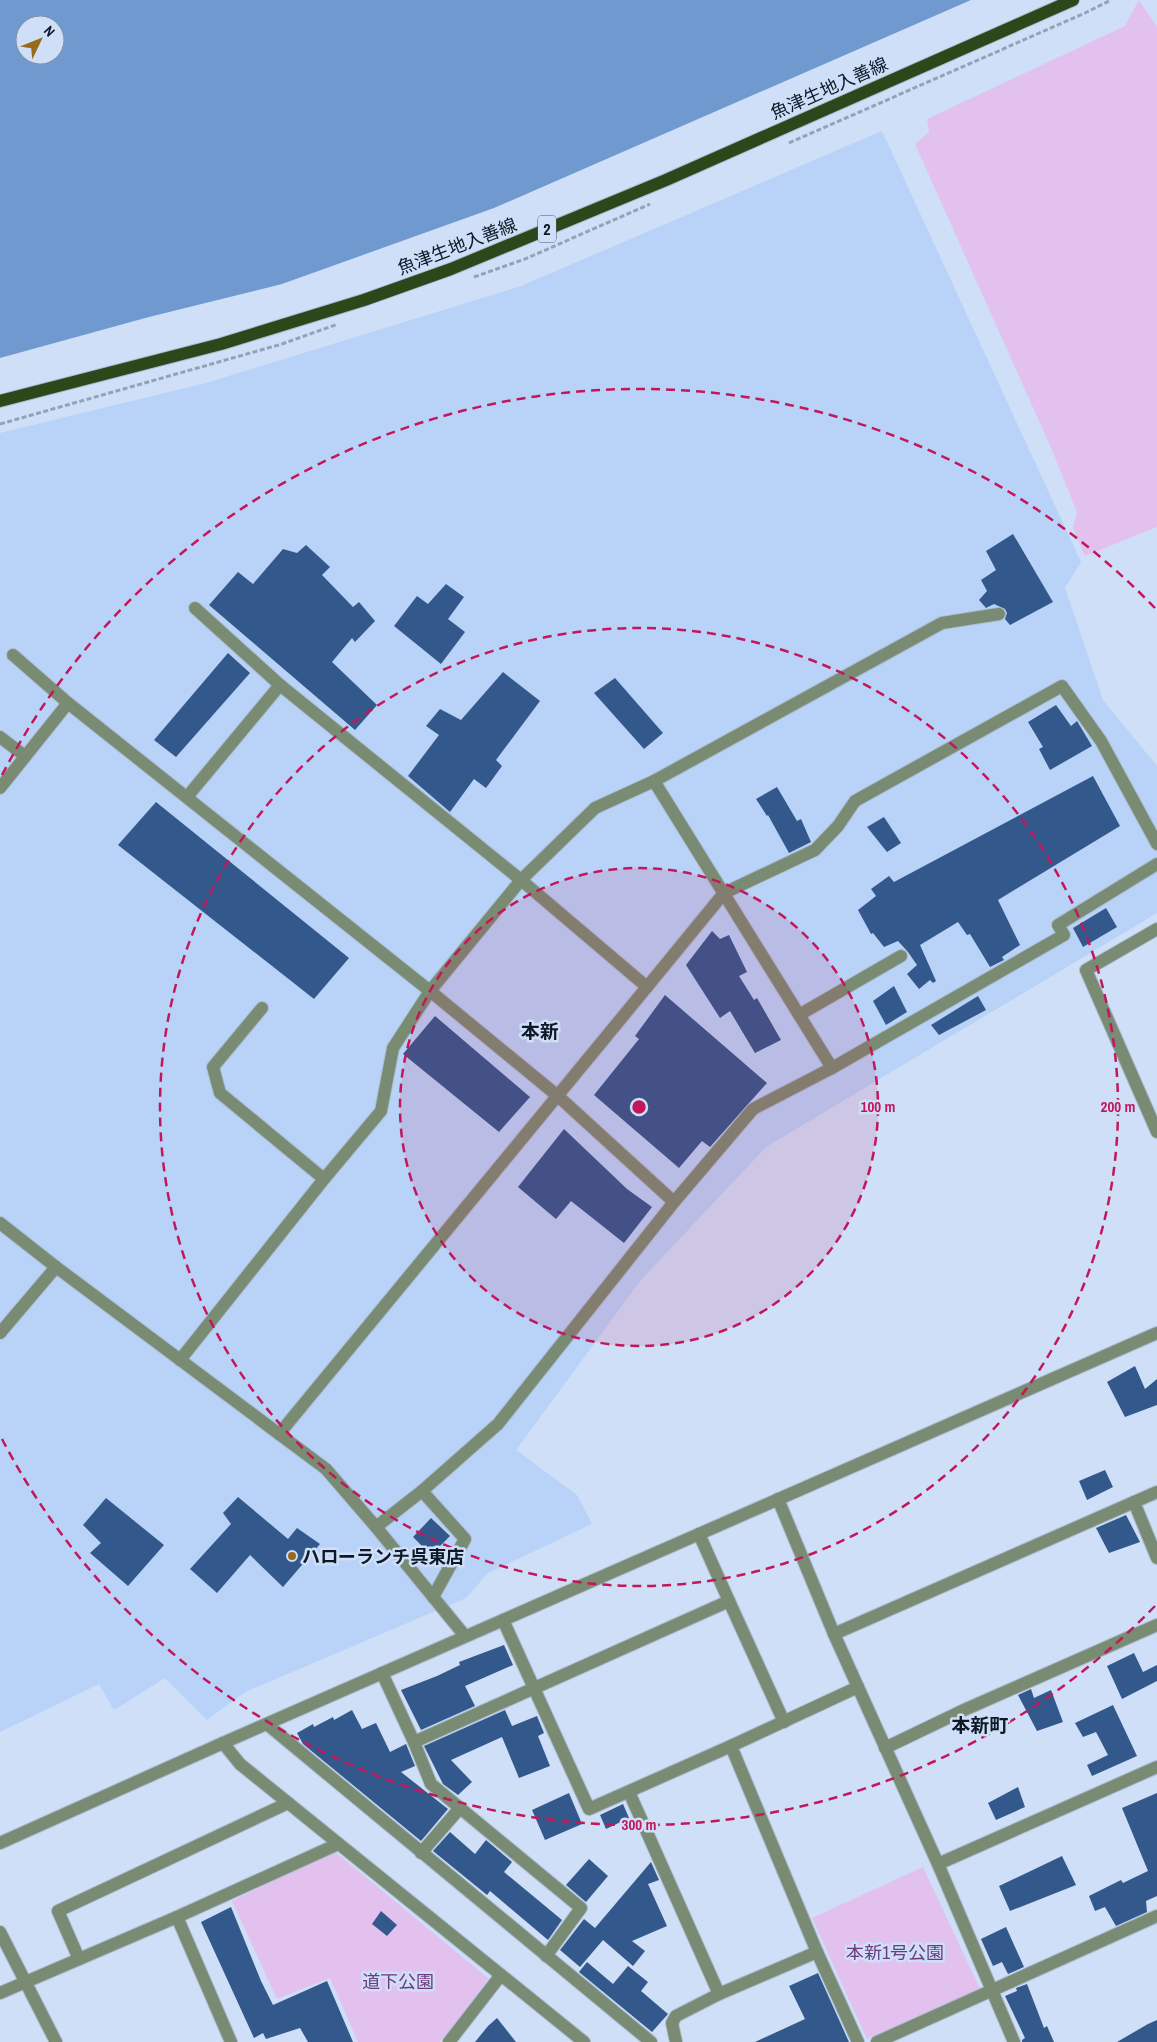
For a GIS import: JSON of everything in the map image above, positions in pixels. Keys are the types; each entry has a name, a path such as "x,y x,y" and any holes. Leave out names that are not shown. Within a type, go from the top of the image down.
{"main road":[{"name":"魚津生地入善線","path":"0,401 221,344 364,300 451,269 666,180 1073,0"}],"street":[{"path":"195,608 280,685 520,880 647,987"},
{"path":"180,1360 324,1179 381,1111 392,1048 430,991 520,880 595,808 654,782 942,624 999,614"},
{"path":"14,655 68,703 430,991 558,1097 674,1202"},
{"path":"187,797 280,685"},
{"path":"279,1434 724,893 815,850 838,826 855,801 1062,686 1101,741 1157,844"},
{"path":"0,788 68,703"},
{"path":"0,737 25,756"},
{"path":"654,782 832,1068"},
{"path":"376,1527 422,1491 498,1424 674,1202 753,1109 832,1068 1064,935 1058,925 1157,864"},
{"path":"1157,929 1086,970 1157,1132"},
{"path":"799,1015 901,956"},
{"path":"262,1008 213,1067 220,1093 324,1179"},
{"path":"0,1223 56,1268 326,1470 376,1527 465,1636"},
{"path":"0,1333 56,1268"},
{"path":"0,1843 465,1636 1157,1333"},
{"path":"422,1491 465,1539 433,1597"},
{"path":"834,1634 1157,1492"},
{"path":"778,1499 834,1634 938,1864 1014,2042"},
{"path":"1134,1502 1157,1558"},
{"path":"699,1534 784,1722"},
{"path":"414,1742 729,1601"},
{"path":"503,1620 589,1809 732,1746 858,1687"},
{"path":"885,1748 964,1710 1157,1625"},
{"path":"382,1673 431,1784 580,1908 546,1956"},
{"path":"268,1725 651,2042"},
{"path":"223,1743 240,1764 584,2042"},
{"path":"732,1746 817,1952 858,2042"},
{"path":"938,1864 1157,1767"},
{"path":"629,1792 719,1994"},
{"path":"79,1959 58,1911 288,1803"},
{"path":"421,1853 460,1808"},
{"path":"0,1993 177,1917 338,1844"},
{"path":"877,2042 1157,1916"},
{"path":"177,1917 231,2042"},
{"path":"0,1932 56,2042"},
{"path":"676,2042 672,2023 676,2016 719,1994 817,1952"},
{"path":"450,2042 501,1975"}],"shaded area":[{"path":"0,0 971,0 494,208 282,284 149,317 0,358"},
{"path":"882,131 1081,562 1065,588 1103,700 1157,766 1157,913 766,1147 640,1281 516,1450 577,1495 592,1524 488,1573 466,1598 245,1692 207,1720 165,1678 114,1710 99,1684 0,1732 0,433 206,383 521,286"}],"green space":[{"path":"1139,0 1157,27 1157,527 1085,556 1073,528 1077,512 1052,450 915,144 929,132 927,119 1125,26"},
{"name":"道下公園","path":"334,1851 489,1979 440,2042 358,2042 330,1978 277,1999 232,1901"},
{"name":"本新1号公園","path":"923,1867 980,1989 867,2039 812,1918"}],"building":[{"path":"1013,534 1053,602 1010,625 1005,619 1007,613 1005,609 994,604 986,608 979,600 987,591 981,580 996,570 986,551"},
{"path":"306,545 330,567 322,575 353,607 359,602 375,621 355,642 352,638 332,662 377,705 355,730 209,605 238,572 253,584 283,549 297,553"},
{"path":"446,584 464,597 448,619 465,632 441,664 394,626 417,596 428,604"},
{"path":"228,653 250,673 176,757 154,740"},
{"path":"503,672 540,701 496,760 502,766 486,788 474,779 450,812 408,776 439,735 426,726 440,709 461,720"},
{"path":"615,678 663,733 644,749 594,693"},
{"path":"1056,705 1071,726 1077,721 1092,746 1050,770 1039,749 1043,747 1028,722"},
{"path":"1093,776 1120,826 998,900 1020,945 1002,957 1004,960 990,967 970,934 967,935 958,922 920,945 936,981 933,983 930,980 919,989 907,974 917,965 908,952 898,941 884,947 873,933 871,934 858,910 876,896 871,889 889,876 894,882"},
{"path":"777,787 797,821 801,819 811,842 789,853 768,815 756,799"},
{"path":"156,802 349,958 314,999 118,845"},
{"path":"884,817 901,843 887,852 867,827"},
{"path":"1106,908 1117,927 1083,947 1073,928"},
{"path":"712,931 720,939 729,935 747,972 739,976 754,1000 757,998 781,1040 755,1053 730,1011 720,1018 686,965"},
{"path":"894,986 907,1012 886,1025 873,1001"},
{"path":"665,995 767,1083 710,1147 702,1141 679,1168 594,1095 639,1039 635,1036"},
{"path":"978,996 986,1010 939,1035 931,1025"},
{"path":"435,1016 530,1097 499,1132 403,1054"},
{"path":"564,1129 627,1189 652,1207 624,1243 571,1201 556,1219 518,1187"},
{"path":"1135,1366 1145,1389 1157,1379 1157,1405 1125,1417 1107,1382"},
{"path":"1105,1470 1113,1487 1087,1500 1079,1481"},
{"path":"238,1497 288,1539 297,1528 320,1544 283,1587 250,1555 217,1593 190,1569 231,1524 223,1513"},
{"path":"106,1498 164,1545 128,1586 90,1553 101,1543 83,1525"},
{"path":"1126,1515 1140,1542 1109,1553 1096,1528"},
{"path":"431,1518 450,1536 431,1555 413,1537"},
{"path":"504,1645 513,1665 465,1686 475,1706 421,1730 401,1690 460,1665 459,1662"},
{"path":"1134,1653 1143,1672 1157,1665 1157,1681 1122,1699 1107,1666"},
{"path":"1031,1689 1034,1698 1051,1690 1063,1722 1037,1731 1018,1695"},
{"path":"1113,1705 1137,1756 1092,1776 1087,1765 1108,1755 1096,1732 1083,1737 1075,1723"},
{"path":"352,1710 362,1729 376,1723 390,1752 406,1744 415,1766 401,1772 448,1809 421,1841 303,1744 297,1733 313,1724 314,1727 333,1717 334,1720"},
{"path":"505,1710 512,1726 537,1716 544,1733 538,1736 550,1766 519,1778 502,1737 451,1760 472,1782 458,1795 443,1784 424,1746"},
{"path":"1018,1787 1025,1807 996,1820 988,1803"},
{"path":"569,1793 582,1824 545,1840 532,1810"},
{"path":"1157,1793 1157,1896 1146,1901 1147,1912 1116,1926 1105,1907 1095,1911 1089,1896 1121,1880 1123,1883 1148,1871 1122,1808"},
{"path":"623,1804 629,1818 606,1829 600,1815"},
{"path":"450,1832 475,1854 486,1840 512,1862 504,1872 562,1920 548,1940 490,1891 487,1895 433,1851"},
{"path":"1062,1856 1076,1885 1010,1911 999,1886"},
{"path":"589,1859 608,1876 586,1902 566,1885"},
{"path":"651,1862 659,1880 648,1884 667,1926 632,1941 645,1951 633,1966 603,1940 580,1967 560,1950 584,1919 595,1928"},
{"path":"231,1907 261,1981 273,2005 327,1981 353,2042 308,2042 300,2028 266,2039 263,2033 254,2038 201,1922"},
{"path":"381,1911 397,1925 387,1936 372,1924"},
{"path":"1006,1927 1024,1967 1008,1974 1002,1962 993,1966 981,1939"},
{"path":"587,1962 613,1984 628,1966 648,1982 641,1991 668,2014 652,2032 579,1972"},
{"path":"818,1973 849,2042 755,2042 805,2019 789,1986"},
{"path":"1027,1984 1044,2028 1047,2026 1054,2042 1022,2042 1025,2038 1005,1996 1017,1991 1016,1988"},
{"path":"497,2018 516,2042 475,2042 488,2026"},
{"path":"1157,2020 1157,2042 1117,2042 1148,2024"}],"place":[{"name":"ハローランチ呉東店","path":"292,1556"}],"district":[{"name":"本新","path":"540,1031"},
{"name":"本新町","path":"980,1725"}]}
